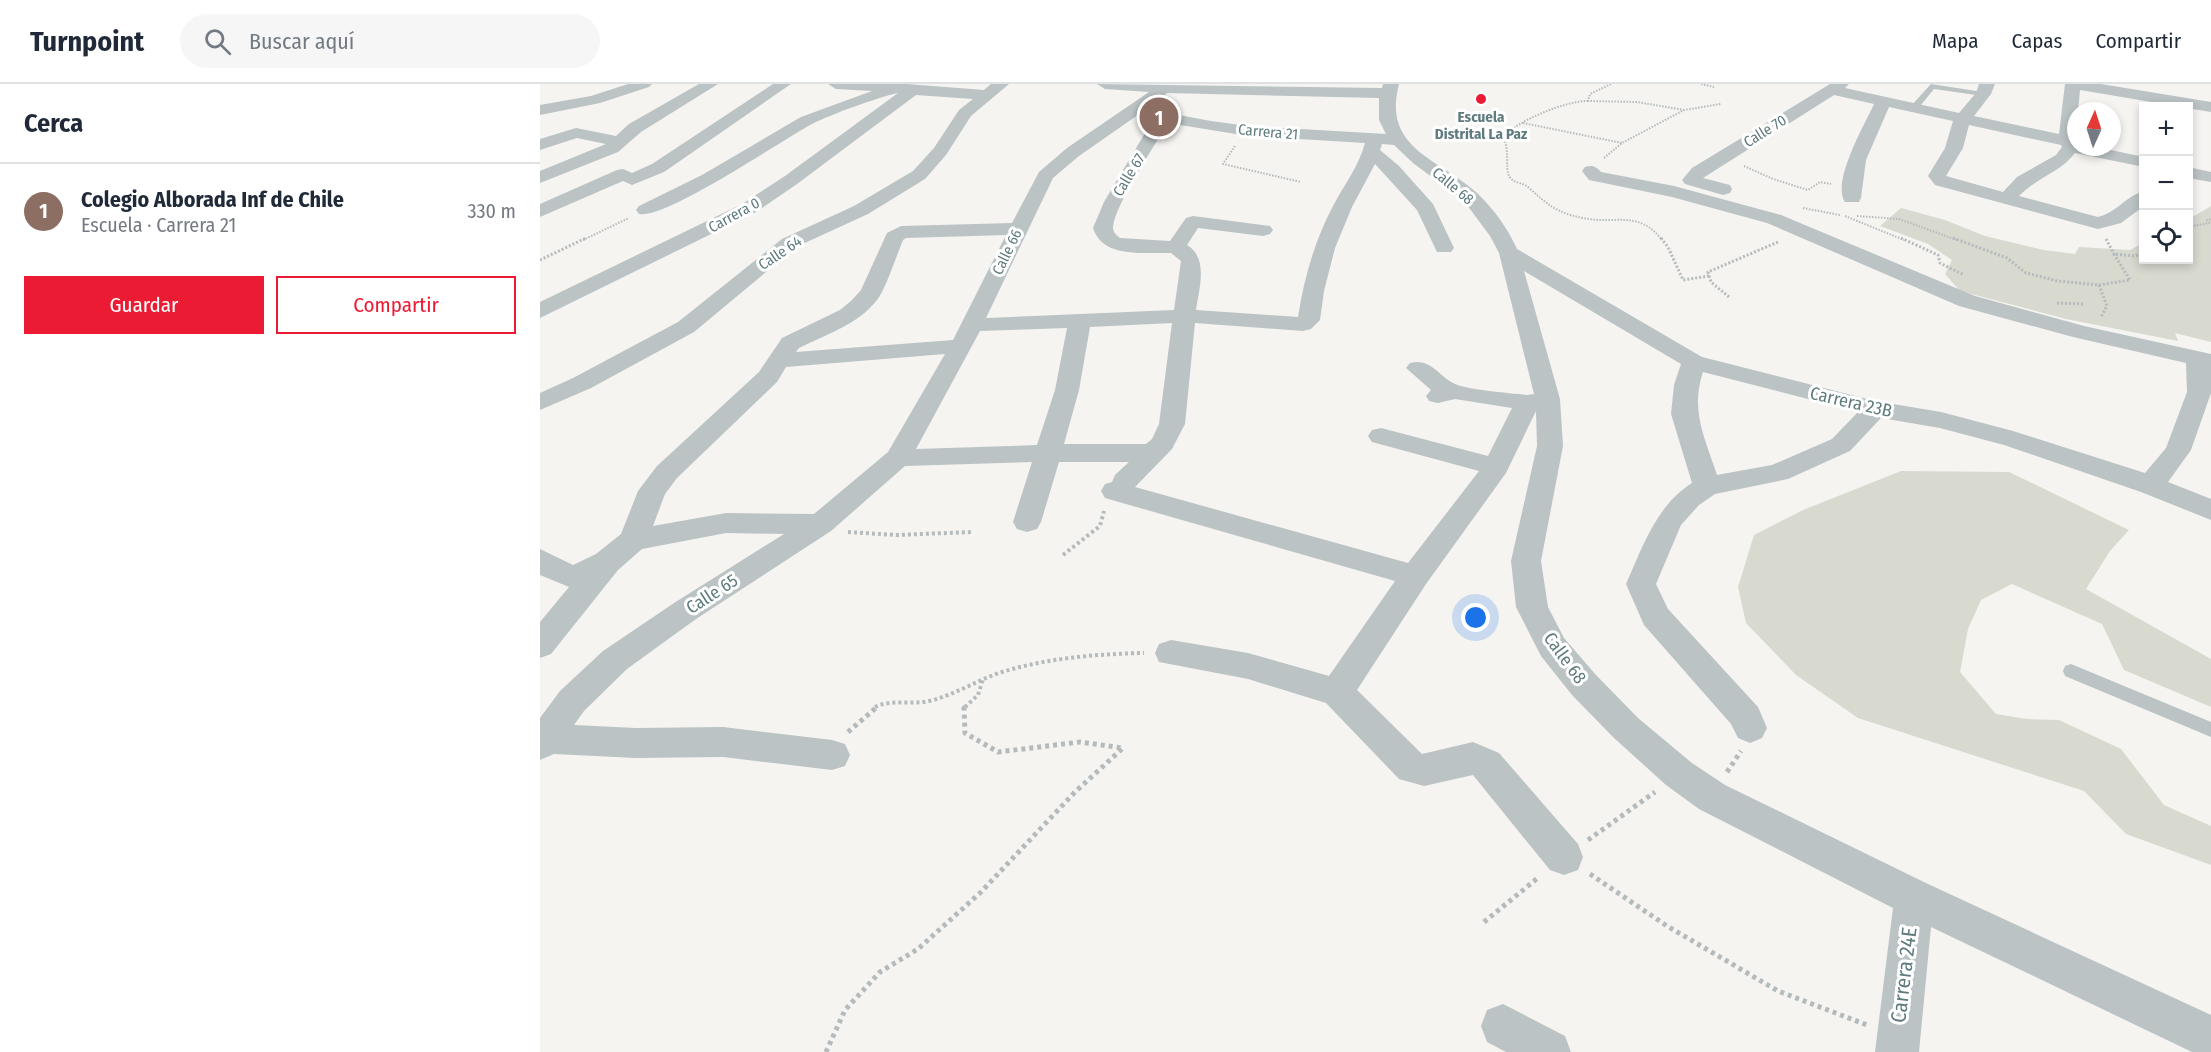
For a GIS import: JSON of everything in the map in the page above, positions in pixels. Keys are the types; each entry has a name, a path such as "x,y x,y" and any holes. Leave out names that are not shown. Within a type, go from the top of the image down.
{"street":[{"path":"540,110 594,100 644,84"},
{"path":"540,178 621,142 635,128 710,84"},
{"path":"540,211 627,177 658,168 783,84"},
{"path":"836,84 985,95"},
{"name":"Calle 64","path":"540,402 582,383 686,327 789,243 861,210 919,175 940,152 965,113 1001,84"},
{"path":"1106,84 1163,88 1389,88 1386,114 1397,140"},
{"path":"2072,102 2073,84 2160,102"},
{"path":"1837,87 1883,102 2067,144"},
{"name":"Calle 70","path":"1800,208 1690,180 1698,172 1837,87"},
{"path":"646,210 708,179 807,120 901,88"},
{"name":"Carrera 0","path":"540,311 690,239 748,208 783,186 901,88"},
{"name":"Calle 66","path":"898,458 961,346 1045,176 1058,163 1146,103 1163,88"},
{"path":"1985,89 1962,120 1954,148 1937,176 1938,178 1957,187 2098,223 2114,219 2139,201"},
{"path":"1852,194 1855,165 1883,102"},
{"path":"1146,103 1163,117"},
{"path":"2193,105 2211,107"},
{"name":"Carrera 21","path":"1163,117 1248,131 1373,146 1397,140"},
{"name":"Calle 67","path":"1163,117 1113,202 1103,228 1106,237 1115,244 1176,247"},
{"path":"540,145 576,133 621,142"},
{"name":"Calle 68","path":"1397,140 1464,192 1499,231 1509,253 1537,401 1550,446 1526,561 1532,607 1552,647 1584,685 1626,728 1679,774 1712,797 1914,898 2211,1038"},
{"path":"971,325 1185,316 1303,324 1309,320 1325,248 1373,146 1426,208 1444,248"},
{"path":"2006,199 2023,181 2062,159 2067,148"},
{"path":"599,153 627,177 666,201"},
{"path":"2119,156 2139,161"},
{"path":"1590,171 1595,176 1674,192 1804,229 1967,302 2082,332 2204,360 2199,392 2178,450 2151,485"},
{"path":"2193,173 2211,177"},
{"path":"646,210 690,239"},
{"path":"1263,230 1193,222 1176,247 1186,253 1191,261 1172,424 1163,443 1120,486 1415,576"},
{"path":"540,645 608,562 633,540 652,491 667,472 768,376 790,343 848,315 859,306 870,292 894,237 901,232 1018,229"},
{"name":"Carrera 23B","path":"1509,253 1694,362 1875,409 1941,420 2013,439 2151,485 2211,510"},
{"path":"1027,522 1067,390 1080,319"},
{"path":"777,361 961,346"},
{"path":"1694,362 1686,385 1684,414 1707,486"},
{"path":"1447,393 1464,367"},
{"path":"1337,692 1415,576 1496,467 1537,401 1447,393 1418,368"},
{"path":"1750,728 1746,717 1655,616 1641,584 1669,521 1689,498 1707,486 1778,473 1841,445 1875,409"},
{"path":"1381,436 1496,467"},
{"path":"898,458 1049,453 1153,453"},
{"name":"Calle 65","path":"542,741 572,700 615,660 685,611 821,524 898,458"},
{"path":"633,540 726,523 821,524"},
{"path":"540,560 551,568 574,578 608,562"},
{"path":"1171,653 1248,666 1337,692 1412,768 1424,770 1473,758 1486,764 1564,857"},
{"path":"542,741 723,742 832,755"},
{"name":"Carrera 24E","path":"1897,1044 1914,898"},
{"path":"1503,1026 1548,1052"}],"lane":[{"path":"1913,109 1932,86 1985,89"},
{"path":"2071,671 2211,730"}],"path":[{"path":"1588,101 1590,94 1611,84"},
{"path":"1701,84 1714,87"},
{"path":"1684,110 1637,102 1580,101 1523,123 1503,136 1508,145 1510,157 1508,174 1514,182 1526,185 1540,200 1563,213 1585,219 1628,219 1643,222 1652,227 1668,248 1683,279 1709,276"},
{"path":"1590,171 1622,143 1684,110 1721,104"},
{"path":"1523,123 1622,143"},
{"path":"1720,159 1808,190 1820,182 1852,194"},
{"path":"1223,164 1301,182"},
{"path":"1800,208 1842,215 1899,219 2007,258 2026,273 2057,281 2099,285 2130,280 2114,254 2139,255"},
{"path":"540,260 646,210"},
{"path":"1842,215 1932,251 1938,255 1940,263 1971,279"},
{"path":"2193,226 2210,222"},
{"path":"1729,297 1711,282 1708,272 1804,229"},
{"path":"2082,332 2103,315 2107,306 2099,285"},
{"path":"2049,303 2084,304"},
{"path":"1063,555 1100,526 1110,496 1120,486"},
{"path":"821,524 854,534 974,532"},
{"path":"832,755 847,733 872,709 885,702 902,706 929,703 983,679 1059,658 1116,653 1171,653"},
{"path":"826,1052 845,1010 880,972 918,949 980,893 1075,792 1123,748 1080,742 998,752 965,733 964,708 978,695 983,679"},
{"path":"1712,797 1748,739 1750,728"},
{"path":"1564,857 1666,926 1778,991 1897,1044"}],"shaded area":[{"path":"2211,206 2211,342 2175,333 2178,341 2066,319 1960,291 1945,274 1952,260 1928,244 1880,226 1901,208 1945,220 1985,236 2044,250 2075,254 2079,247 2130,250 2139,245 2139,264 2193,264 2193,217"},
{"path":"1901,471 2009,472 2129,530 2110,551 2086,589 2211,659 2211,707 2124,670 2102,624 2012,584 1981,600 1968,629 1960,672 1996,714 2027,719 2059,720 2121,749 2164,805 2211,826 2211,865 2126,834 2084,791 1858,718 1796,675 1746,623 1738,587 1754,535 1803,510"}],"place":[{"name":"Escuela Distrital La Paz","path":"1481,99"},
{"name":"Colegio Alborada Inf de Chile","path":"1159,117"}]}
